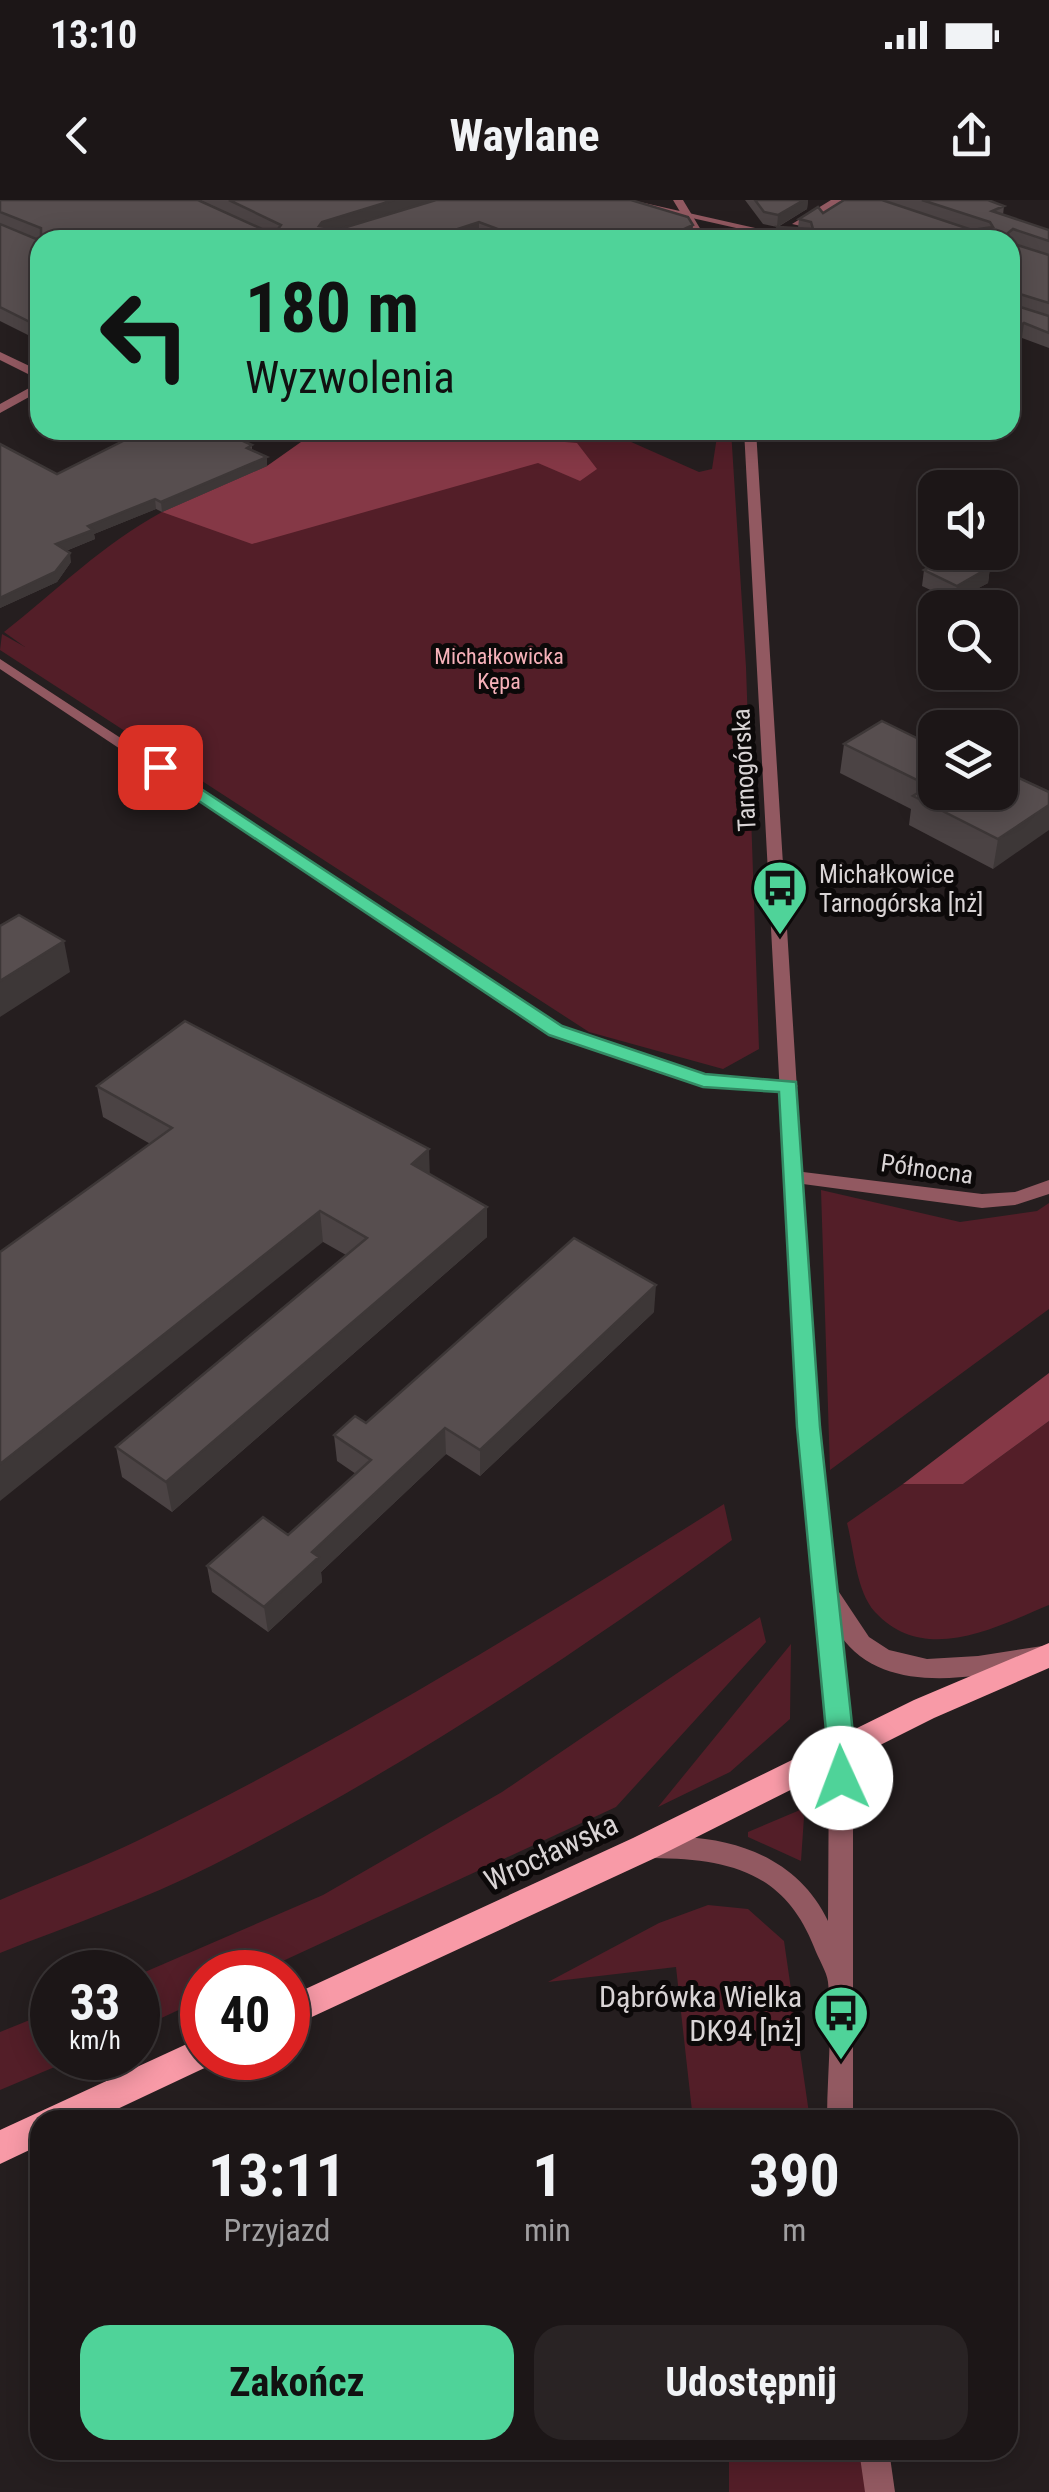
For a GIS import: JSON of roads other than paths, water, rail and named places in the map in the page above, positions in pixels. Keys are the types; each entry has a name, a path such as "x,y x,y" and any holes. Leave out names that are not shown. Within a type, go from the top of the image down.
{"main road":[{"name":"Wrocławska","path":"310,2003 644,1848 924,1710 1049,1655"},
{"path":"78,2110 180,2062"},
{"path":"0,2146 30,2132"}],"street":[{"path":"617,200 767,230"},
{"path":"678,200 696,230"},
{"path":"787,230 838,200"},
{"path":"0,355 30,371"},
{"path":"0,409 30,392"},
{"name":"Tarnogórska","path":"751,440 808,1427 842,1752 840,2110"},
{"path":"0,663 556,1031 703,1081 789,1086"},
{"name":"Północna","path":"794,1176 968,1202 1006,1202 1049,1186"},
{"name":"Tarnogórska","path":"824,1586 860,1643 891,1660 936,1670 1049,1655"},
{"path":"644,1848 700,1847 769,1866 807,1906 838,1973"},
{"path":"875,2460 880,2492"}],"place":[{"name":"Michałkowice Tarnogórska [nż]","path":"780,937"},
{"name":"Dąbrówka Wielka DK94 [nż]","path":"841,2062"}],"park label":[{"name":"Michałkowicka Kępa","path":"499,668"}]}
